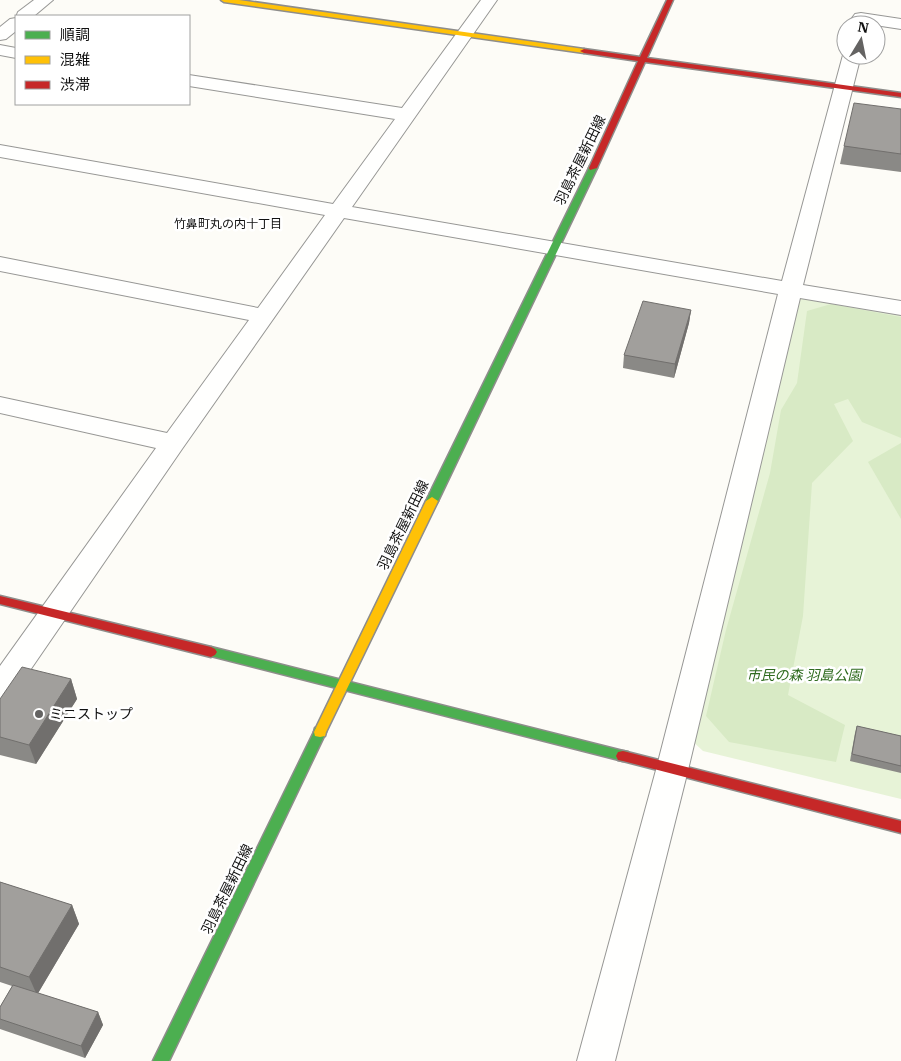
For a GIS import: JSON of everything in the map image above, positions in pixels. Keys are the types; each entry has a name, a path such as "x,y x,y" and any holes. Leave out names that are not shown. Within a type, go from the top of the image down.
{"street":[{"path":"25,15 45,0"},
{"path":"224,0 901,95"},
{"path":"0,690 173,443 489,0"},
{"name":"羽島茶屋新田線","path":"161,1061 554,249 644,60 670,0"},
{"path":"862,15 866,0"},
{"path":"886,23 901,24"},
{"path":"0,35 15,24"},
{"path":"0,50 15,53"},
{"path":"596,1061 672,770 791,289 850,65"},
{"path":"190,80 407,115"},
{"path":"0,151 901,308"},
{"path":"0,264 264,316"},
{"path":"0,405 173,443"},
{"path":"0,600 342,684 672,770 901,827"}],"green space":[{"name":"市民の森 羽島公園","path":"800,297 901,310 901,799 703,751 688,737"},
{"path":"831,304 901,317 901,438 862,422 848,399 834,404 853,441 812,483 803,616 788,695 845,725 836,762 729,742 706,716 726,630 770,473 781,410 797,383 807,311"},
{"path":"901,443 901,519 868,462"}],"building":[{"path":"854,103 901,109 901,154 844,146"},
{"path":"643,301 691,310 675,364 624,355"},
{"path":"22,667 71,679 29,745 0,737 0,699"},
{"path":"857,726 901,736 901,766 852,754"},
{"path":"0,882 72,905 29,977 0,967"},
{"path":"13,985 98,1012 81,1046 0,1019 0,1007"}],"traffic: fast":[{"path":"432,501 593,168"},
{"path":"211,652 623,756"},
{"path":"161,1061 320,732"}],"traffic: slow":[{"path":"224,0 584,51"},
{"path":"320,732 432,501"}],"traffic: jam":[{"path":"593,168 670,0"},
{"path":"584,51 901,95"},
{"path":"0,600 211,652"},
{"path":"623,756 901,827"}],"place":[{"name":"ミニストップ","path":"39,714"}],"district":[{"name":"竹鼻町丸の内十丁目","path":"228,223"}]}
